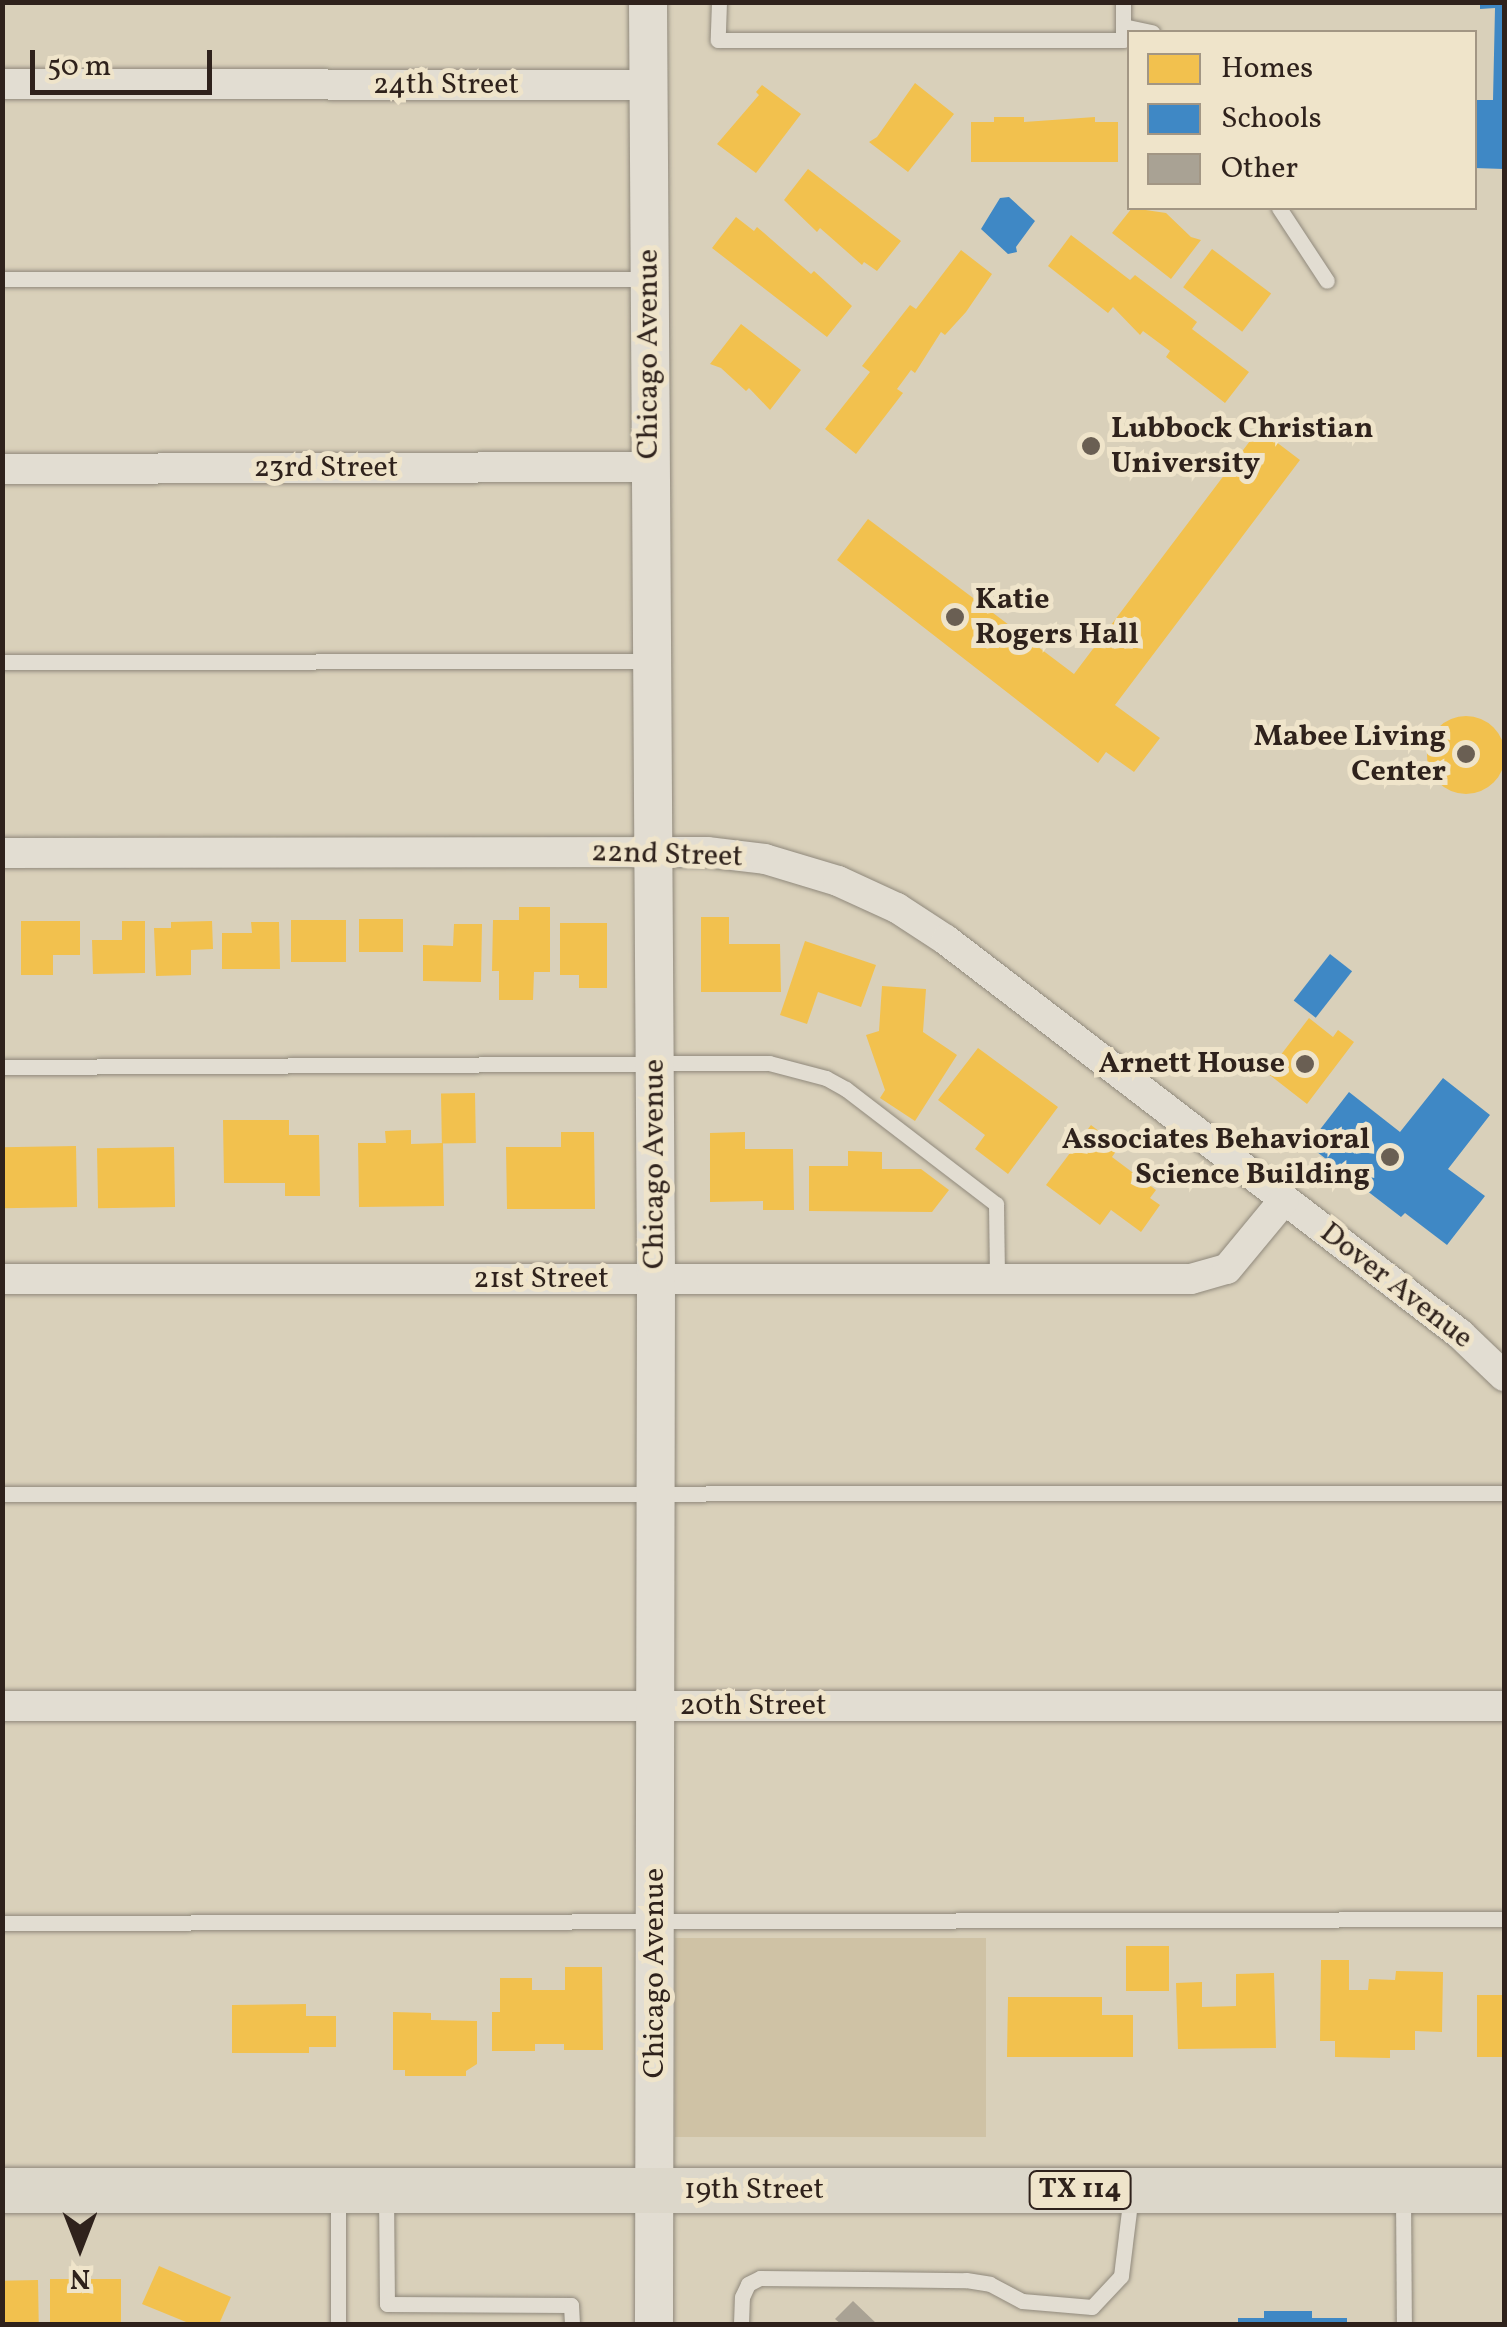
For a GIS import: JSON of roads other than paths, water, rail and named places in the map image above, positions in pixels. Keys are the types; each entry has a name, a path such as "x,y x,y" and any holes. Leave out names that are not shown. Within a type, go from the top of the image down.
{"main road":[{"name":"19th Street","path":"2,2190 1504,2190"}],"street":[{"name":"Chicago Avenue","path":"648,2 656,1278 654,2324"},
{"name":"24th Street","path":"2,84 648,85"},
{"name":"23rd Street","path":"2,470 650,467"},
{"name":"22nd Street","path":"2,853 652,852 724,854 771,861 838,881 897,908 946,940 1284,1200"},
{"name":"21st Street","path":"2,1279 1191,1279 1219,1274 1237,1260 1284,1200"},
{"name":"Dover Avenue","path":"1284,1200 1460,1334 1504,1376"},
{"name":"20th Street","path":"2,1706 1504,1706"}],"lane":[{"path":"718,2 718,40 1123,40 1122,2"},
{"path":"1123,26 1142,30"},
{"path":"1281,210 1327,281"},
{"path":"2,279 649,279"},
{"path":"2,662 650,661"},
{"path":"2,1066 769,1064 826,1078 846,1089 996,1204 997,1280"},
{"path":"2,1494 1504,1493"},
{"path":"2,1923 1504,1919"},
{"path":"338,2190 338,2324"},
{"path":"386,2190 387,2304 572,2305 572,2324"},
{"path":"741,2324 742,2297 748,2284 760,2278 966,2280 990,2284 1022,2301 1092,2307 1121,2276 1131,2190"},
{"path":"1403,2190 1404,2324"}],"place":[{"name":"Lubbock Christian University","path":"1091,446"},
{"name":"Katie Rogers Hall","path":"955,617"},
{"name":"Mabee Living Center","path":"1466,754"},
{"name":"Arnett House","path":"1305,1064"},
{"name":"Associates Behavioral Science Building","path":"1390,1157"}]}
